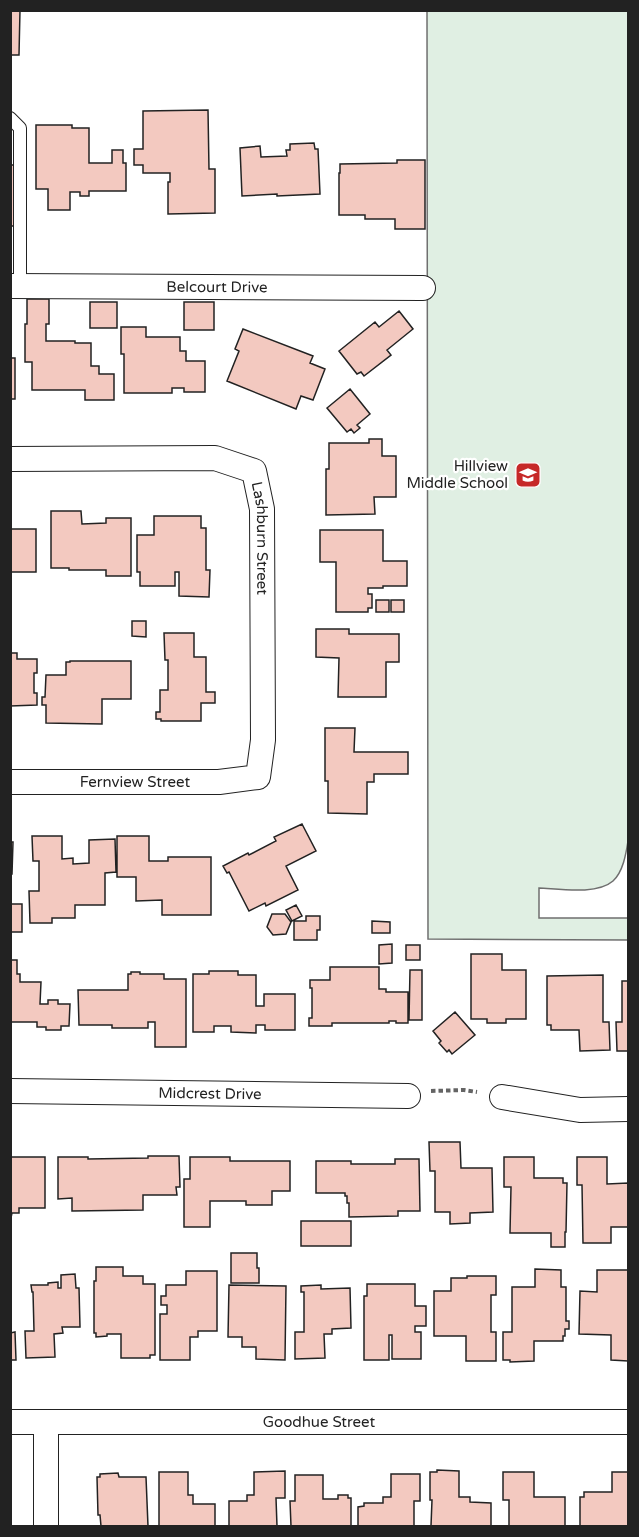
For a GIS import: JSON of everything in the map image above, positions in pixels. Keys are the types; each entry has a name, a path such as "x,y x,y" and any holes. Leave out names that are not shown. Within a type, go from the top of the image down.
{"street":[{"name":"Belcourt Drive","path":"15,286 423,288"},
{"name":"Lashburn Street","path":"10,459 215,458 254,471 262,509 263,740 258,777"},
{"name":"Fernview Street","path":"10,782 219,782 258,777"},
{"name":"Midcrest Drive","path":"10,1091 408,1096"},
{"path":"502,1097 580,1110 628,1110"},
{"name":"Goodhue Street","path":"10,1422 628,1422"},
{"path":"46,1422 46,1527"}],"lane":[{"path":"10,118 20,128 15,286"}],"path":[{"path":"408,1096 427,1091 464,1090 502,1097"}],"green space":[{"name":"Hillview Middle School","path":"427,11 628,11 628,841 622,868 613,881 606,885 588,890 539,888 539,918 628,918 628,940 428,939"}],"building":[{"path":"10,10 20,10 19,55 10,55"},
{"path":"208,110 209,169 215,169 215,213 168,214 170,173 143,173 143,165 134,165 134,149 143,149 143,111"},
{"path":"36,125 72,125 72,128 89,128 89,163 112,163 112,150 123,150 123,163 126,163 126,191 89,191 89,196 80,196 80,192 70,192 70,210 48,210 48,189 36,189"},
{"path":"314,143 315,149 318,149 320,194 242,196 240,148 260,146 261,157 287,156 286,150 290,150 290,144"},
{"path":"397,160 425,160 425,229 395,229 395,219 365,219 365,215 339,215 340,164 397,163"},
{"path":"10,165 17,165 17,226 10,226"},
{"path":"27,299 49,299 46,341 91,343 91,366 99,366 99,374 114,374 114,400 85,400 85,390 32,390 32,362 25,362"},
{"path":"90,302 117,302 117,328 90,328"},
{"path":"184,302 214,302 214,330 184,330"},
{"path":"399,311 413,329 387,350 391,355 364,376 361,372 357,374 339,351 375,322 379,327"},
{"path":"121,327 146,327 146,337 180,337 180,351 186,351 186,361 205,361 205,392 184,392 184,388 172,388 172,393 124,393"},
{"path":"243,329 313,356 310,363 325,369 313,400 301,396 296,409 227,381 239,351 235,349"},
{"path":"10,358 15,358 15,399 10,399"},
{"path":"350,389 370,414 357,425 360,428 354,433 351,429 347,432 327,408"},
{"path":"369,439 382,439 382,456 396,456 396,497 374,497 375,514 326,515 326,469 329,469 329,443 369,443"},
{"path":"51,511 81,511 82,524 106,523 106,518 131,518 131,576 106,576 106,570 51,568"},
{"path":"154,516 201,516 201,528 206,528 206,570 210,570 209,597 179,596 179,572 175,572 175,586 140,586 140,572 137,572 137,535 154,535"},
{"path":"10,529 36,529 36,572 10,572"},
{"path":"320,530 383,530 383,561 407,561 407,586 368,588 368,594 372,594 372,608 368,608 368,612 336,612 336,562 320,562"},
{"path":"376,600 389,600 389,612 376,612"},
{"path":"391,600 404,600 404,612 391,612"},
{"path":"132,621 146,621 146,637 132,636"},
{"path":"316,629 349,629 349,634 399,634 399,662 386,662 386,697 338,697 339,658 316,657"},
{"path":"164,633 194,633 194,657 206,657 206,692 215,692 215,703 201,703 201,721 156,719 156,712 160,712 160,690 168,690 168,660 165,660"},
{"path":"10,653 17,653 17,659 37,659 34,693 37,693 37,705 10,706"},
{"path":"131,661 131,699 102,699 102,724 46,723 46,705 42,705 42,697 45,697 46,675 66,675 66,662"},
{"path":"325,728 355,728 354,752 408,752 408,774 374,774 374,782 367,782 367,814 328,813 328,781 325,781"},
{"path":"302,824 316,851 286,866 298,890 266,906 265,903 249,911 229,872 227,873 223,866 276,841 274,837"},
{"path":"32,836 62,836 62,859 73,858 73,864 89,863 89,840 115,839 116,872 105,873 105,905 75,905 75,918 52,918 52,923 30,923 29,891 39,891 39,861 33,861"},
{"path":"117,836 149,836 149,861 168,861 168,857 211,857 211,915 162,915 162,900 136,901 136,877 117,877"},
{"path":"10,842 13,842 12,874 10,874"},
{"path":"10,904 22,904 22,932 10,932"},
{"path":"296,905 302,916 292,921 286,910"},
{"path":"272,914 285,914 291,922 286,934 273,935 267,927"},
{"path":"306,916 320,916 317,940 294,940 294,921 306,921"},
{"path":"372,921 390,922 390,933 372,933"},
{"path":"392,944 392,963 379,964 379,945"},
{"path":"406,945 420,945 420,960 406,960"},
{"path":"471,954 502,954 502,970 526,970 526,1019 506,1019 506,1023 487,1023 487,1019 471,1019"},
{"path":"10,960 17,960 17,974 20,974 20,982 41,982 40,1004 48,1004 48,1000 58,1000 58,1004 70,1004 69,1026 61,1026 61,1030 46,1030 46,1027 37,1027 37,1022 10,1022"},
{"path":"330,967 379,967 379,989 386,989 386,992 408,992 408,1023 389,1021 389,1023 332,1023 332,1026 309,1026 309,1018 312,1018 310,980 330,980"},
{"path":"410,970 422,970 422,1020 409,1020"},
{"path":"209,971 238,971 238,975 256,975 256,1006 264,1006 264,994 295,994 295,1030 265,1030 265,1025 256,1025 256,1033 231,1032 231,1026 214,1026 214,1032 193,1032 193,974 209,974"},
{"path":"131,972 164,974 164,979 186,979 186,1047 155,1047 155,1022 148,1022 148,1028 79,1025 78,990 128,990 128,974"},
{"path":"603,975 603,1022 609,1022 610,1050 580,1051 579,1030 551,1030 551,1025 547,1025 547,976"},
{"path":"622,981 628,981 628,1051 617,1051 616,1022 622,1022"},
{"path":"455,1012 475,1035 452,1054 439,1043 441,1041 433,1031"},
{"path":"429,1142 460,1142 461,1168 492,1168 493,1212 470,1213 470,1223 450,1224 450,1212 435,1212 435,1171 430,1171"},
{"path":"148,1156 179,1156 180,1187 176,1187 177,1195 143,1195 143,1210 72,1211 72,1198 58,1199 58,1157 88,1157 88,1159 148,1158"},
{"path":"10,1157 45,1157 45,1208 19,1208 19,1213 12,1213 10,1222"},
{"path":"190,1157 230,1157 230,1161 290,1161 290,1191 272,1191 272,1205 246,1205 246,1201 210,1201 210,1227 184,1227 184,1179 190,1179"},
{"path":"504,1157 534,1157 534,1178 563,1178 563,1183 567,1183 565,1247 551,1247 551,1233 510,1233 511,1187 504,1187"},
{"path":"577,1157 607,1157 607,1184 628,1183 628,1227 611,1227 611,1243 583,1243 582,1185 577,1185"},
{"path":"395,1159 419,1159 420,1211 398,1211 398,1216 349,1217 349,1203 347,1203 345,1193 316,1193 316,1161 395,1164"},
{"path":"301,1221 351,1221 351,1246 301,1246"},
{"path":"231,1253 257,1253 259,1283 231,1283"},
{"path":"96,1267 123,1267 123,1276 143,1276 143,1284 155,1284 155,1355 150,1355 150,1358 121,1358 121,1334 96,1337 94,1333 94,1281 96,1281"},
{"path":"535,1269 561,1270 561,1287 566,1287 566,1321 569,1321 569,1329 565,1329 563,1341 534,1341 534,1361 503,1360 503,1332 512,1332 512,1287 535,1287"},
{"path":"597,1270 628,1270 628,1361 611,1360 611,1335 579,1334 580,1291 597,1292"},
{"path":"186,1271 217,1271 217,1331 198,1331 198,1337 190,1337 190,1360 160,1360 160,1314 167,1314 167,1305 161,1305 161,1296 166,1296 166,1285 186,1285"},
{"path":"75,1274 76,1288 79,1288 80,1327 62,1327 63,1333 54,1334 55,1357 26,1358 25,1331 34,1331 31,1285 48,1285 48,1283 58,1282 58,1288 61,1288 61,1275"},
{"path":"467,1276 496,1276 496,1295 491,1295 491,1332 496,1332 496,1361 466,1361 466,1336 434,1336 434,1291 451,1291 451,1278 467,1278"},
{"path":"367,1284 415,1284 415,1306 426,1306 426,1326 415,1326 415,1332 421,1332 421,1359 392,1359 392,1335 389,1335 389,1360 364,1360 364,1296 367,1296"},
{"path":"229,1285 286,1286 285,1360 256,1359 256,1347 242,1347 242,1337 228,1337"},
{"path":"321,1285 321,1289 350,1288 351,1328 332,1329 332,1334 324,1334 325,1358 295,1359 295,1332 304,1332 304,1292 301,1292 301,1286"},
{"path":"15,1332 16,1360 10,1360 10,1333"},
{"path":"437,1470 459,1471 459,1497 470,1497 470,1502 491,1503 491,1526 431,1526 430,1472 437,1472"},
{"path":"285,1471 285,1498 276,1498 277,1526 229,1526 229,1501 247,1501 247,1495 254,1495 254,1472"},
{"path":"159,1472 188,1472 188,1495 193,1495 193,1504 215,1504 215,1526 159,1526"},
{"path":"503,1472 534,1472 534,1497 565,1497 565,1526 509,1526 509,1500 503,1500"},
{"path":"612,1472 628,1472 628,1526 580,1526 580,1497 584,1497 584,1492 612,1492"},
{"path":"118,1473 119,1477 146,1477 148,1526 101,1526 100,1515 98,1515 97,1477 100,1477 100,1474"},
{"path":"391,1474 420,1474 420,1501 414,1501 414,1526 358,1526 358,1507 364,1506 364,1503 383,1503 383,1497 391,1497"},
{"path":"295,1475 323,1475 323,1499 338,1499 338,1495 348,1495 348,1498 351,1498 351,1526 291,1526 290,1501 295,1501"}],"place":[{"name":"Hillview Middle School","path":"528,475"}]}
